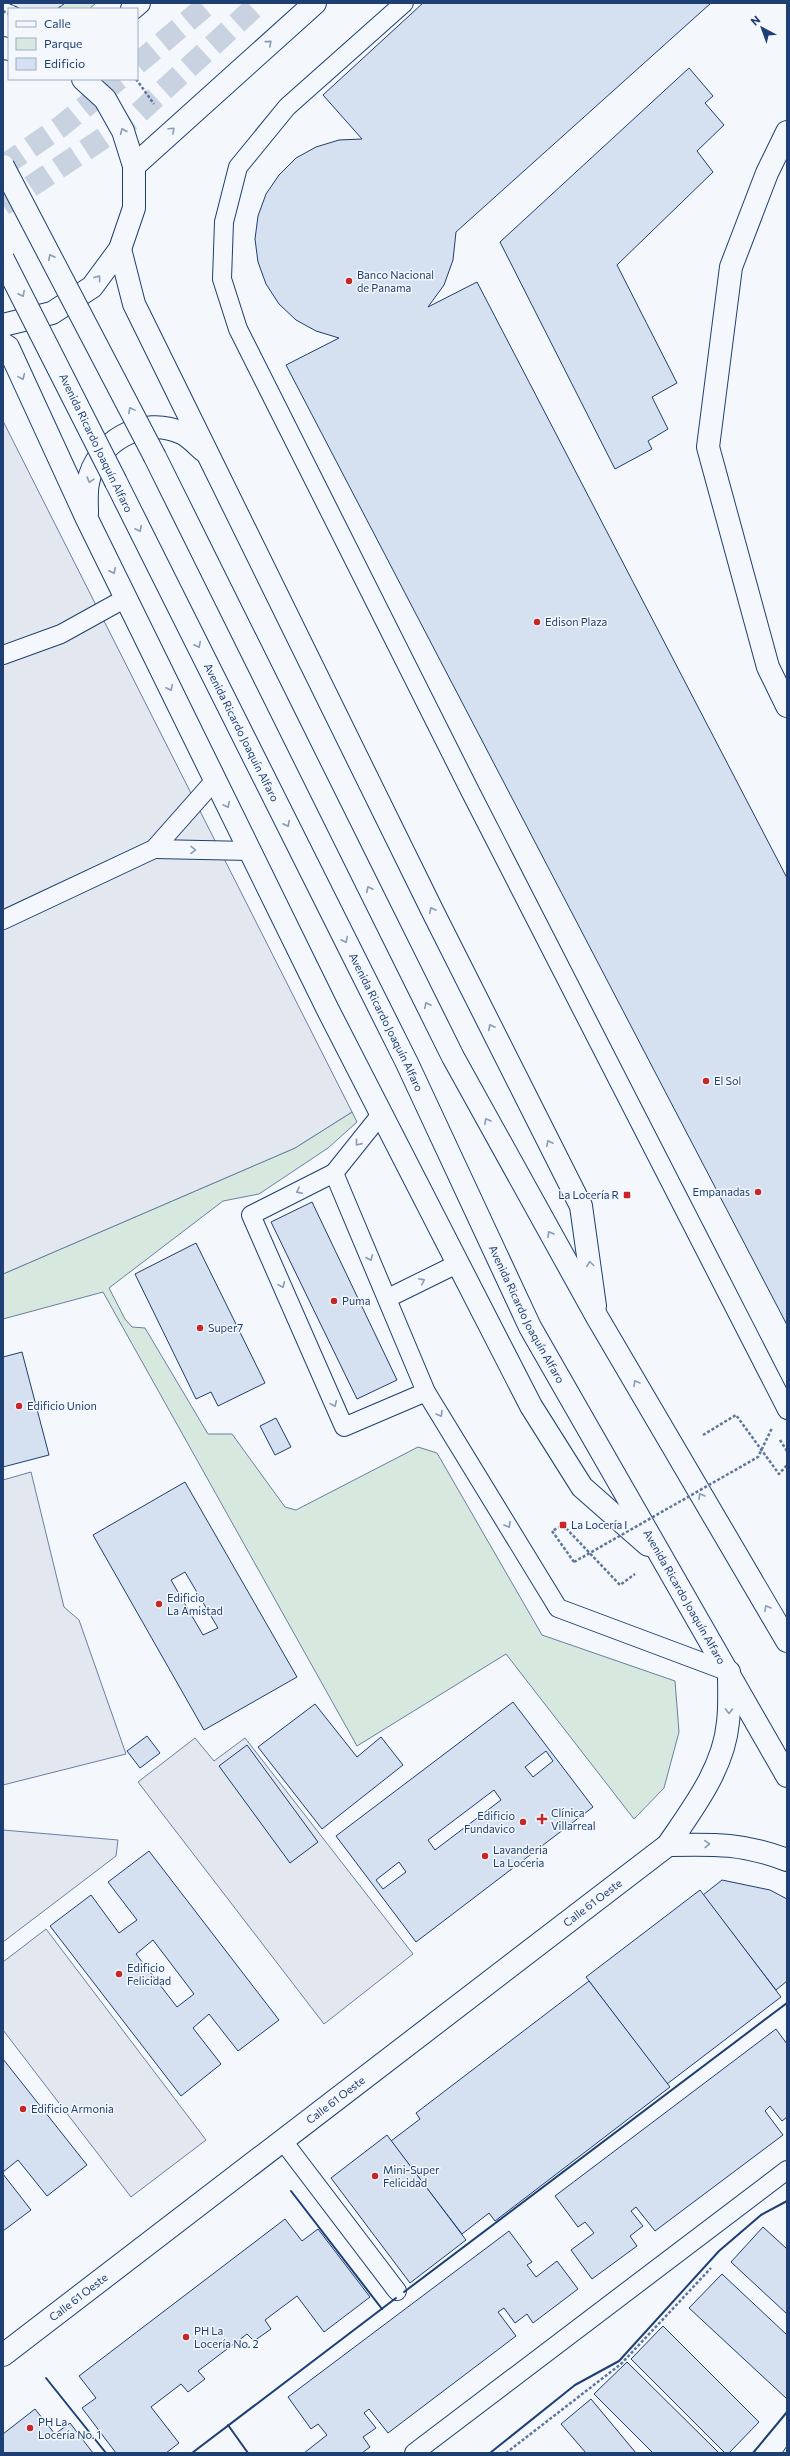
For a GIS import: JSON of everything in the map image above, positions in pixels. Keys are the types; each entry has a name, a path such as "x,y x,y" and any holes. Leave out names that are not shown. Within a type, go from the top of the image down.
{"main road":[{"path":"134,166 172,129 315,3"},
{"path":"3,325 52,313 92,287 120,248 134,208 134,166 123,131 105,99 84,80"},
{"path":"787,132 767,173 731,267 708,447 768,667 787,706"},
{"path":"3,166 156,457 453,1058 597,1317 787,1641"},
{"path":"120,248 134,304 206,453 581,1206 597,1317"},
{"name":"Avenida Ricardo Joaquín Alfaro","path":"3,260 21,291 407,1063 530,1327 661,1557 729,1672 787,1776"},
{"path":"3,344 8,347 87,519 328,1010 531,1406 582,1487 661,1557"},
{"path":"87,519 88,483 96,461 99,454 123,434 152,426 183,433 206,453"},
{"name":"Calle 61 Oeste","path":"3,2355 668,1845 698,1800 718,1760 728,1723 729,1672"},
{"path":"668,1845 721,1844 760,1850 787,1860"}],"lane":[{"path":"404,3 287,107 238,167 224,222 222,279 242,336 481,812 787,1410"},
{"path":"3,656 61,634 126,598"},
{"path":"3,920 154,849 215,780"},
{"path":"154,849 250,851"},
{"path":"382,1113 334,1173 251,1215 344,1427 426,1392"},
{"path":"334,1173 388,1298 426,1392 558,1608 729,1672"},
{"path":"388,1298 457,1264"},
{"path":"283,2141 397,2291"},
{"path":"414,2453 787,2170"}],"path":[{"path":"736,1416 779,1474 787,1465"},
{"path":"620,1585 563,1525 552,1531 574,1562 758,1457 772,1428"},
{"path":"506,2453 621,2364 714,2265"}],"green space":[{"path":"65,3 96,3 90,8 58,8"},
{"path":"352,1112 357,1122 328,1148 259,1194 223,1201 109,1288 125,1319 132,1327 145,1328 208,1434 232,1434 285,1507 296,1510 418,1447 437,1453 542,1635 675,1681 679,1732 664,1788 634,1819 506,1654 357,1746 103,1292 3,1319 3,1274 295,1148"}],"shaded area":[{"path":"8,3 65,3 58,8 19,8"},
{"path":"3,421 352,1112 295,1148 3,1274"},
{"path":"31,1472 64,1607 79,1620 126,1754 3,1785 3,1480"},
{"path":"195,1738 214,1761 245,1738 413,1954 324,2024 138,1782"},
{"path":"3,1830 118,1840 116,1856 3,1942"},
{"path":"46,1929 206,2140 131,2197 3,2030 3,1962"}],"building":[{"name":"Edison Plaza","path":"423,3 711,3 456,232 453,260 444,285 428,307 477,282 787,878 787,1325 286,365 339,338 316,331 296,320 279,304 266,284 258,262 255,239 258,216 266,194 279,175 296,158 316,147 339,140 362,139 323,95"},
{"path":"689,68 713,96 705,103 724,125 697,151 713,172 617,265 677,383 652,397 668,429 648,441 652,449 615,469 500,242"},
{"name":"Puma","path":"312,1202 397,1380 357,1399 271,1222"},
{"name":"Super7","path":"196,1243 265,1383 218,1406 211,1392 196,1399 135,1274"},
{"name":"Edificio Union","path":"22,1352 49,1455 3,1467 3,1357"},
{"path":"276,1418 291,1447 275,1455 260,1426"},
{"name":"Edificio La Amistad","path":"185,1482 297,1677 204,1730 93,1535","holes":["185,1572 218,1628 203,1635 171,1580"]},
{"name":"Edificio Fundavico","path":"513,1702 593,1807 416,1942 336,1836","holes":["546,1751 553,1761 533,1777 525,1767","494,1790 501,1800 435,1850 428,1840","399,1862 406,1872 383,1889 376,1880"]},
{"path":"315,1704 357,1757 381,1737 403,1765 322,1829 258,1747"},
{"path":"147,1736 160,1753 140,1768 127,1751"},
{"path":"247,1745 318,1842 290,1863 219,1766"},
{"name":"Edificio Felicidad","path":"149,1851 279,2020 238,2051 209,2014 193,2028 221,2064 181,2096 50,1926 91,1895 119,1933 137,1920 108,1882","holes":["153,1940 194,1994 177,2007 136,1954"]},
{"path":"722,1880 770,1890 787,1899 787,1981 776,1990 703,1895"},
{"path":"700,1890 781,1997 667,2084 586,1977"},
{"path":"589,1981 670,2087 495,2221 489,2213 462,2234 391,2141 420,2119 416,2113"},
{"path":"776,2029 787,2044 787,2117 782,2121 770,2106 765,2111 783,2135 655,2231 636,2207 631,2211 643,2226 630,2236 637,2246 592,2279 571,2250 594,2233 585,2222 578,2227 555,2196"},
{"name":"Edificio Armonia","path":"3,2059 87,2165 47,2196 18,2160 3,2172"},
{"path":"387,2135 466,2240 410,2283 331,2178"},
{"path":"3,2174 31,2210 3,2231"},
{"name":"PH La Locería No. 2","path":"285,2219 302,2241 318,2229 370,2297 324,2332 297,2296 265,2320 271,2329 254,2341 247,2334 198,2371 205,2379 188,2392 181,2384 151,2407 179,2443 166,2453 116,2453 82,2408 96,2398 79,2376"},
{"path":"763,2227 787,2249 787,2314 731,2262"},
{"path":"509,2231 532,2262 527,2265 536,2277 557,2261 578,2289 533,2323 527,2314 515,2323 504,2308 498,2312 516,2336 388,2433 369,2409 364,2413 376,2428 363,2437 370,2447 362,2453 304,2453 327,2435 318,2424 311,2429 288,2397"},
{"path":"722,2274 787,2335 787,2399 689,2308"},
{"path":"663,2326 759,2422 729,2453 725,2453 631,2359"},
{"path":"627,2362 719,2453 653,2453 594,2394"},
{"path":"591,2399 636,2453 586,2453 561,2424"},
{"name":"PH La Locería No. 1","path":"35,2409 55,2434 70,2423 93,2453 3,2453 3,2434"},
{"path":"787,2446 787,2453 782,2453"}],"tunnel":[{"path":"138,63 209,3"},
{"path":"3,205 132,119 259,3"},
{"path":"3,166 60,127 118,80"}],"fence":[{"path":"8,3 19,8"},
{"path":"58,8 65,3"}],"wall":[{"path":"404,2292 787,2003"},
{"path":"291,2191 382,2309"},
{"path":"490,2453 575,2385 619,2361 719,2251 761,2215 787,2201"},
{"path":"192,2453 396,2298"},
{"path":"46,2378 106,2453"},
{"path":"753,2453 787,2412"},
{"path":"228,2425 248,2453"}],"place":[{"name":"Banco Nacional de Panama","path":"349,281"},
{"name":"Edison Plaza","path":"537,622"},
{"name":"El Sol","path":"706,1081"},
{"name":"Empanadas","path":"758,1192"},
{"name":"La Locería R","path":"627,1195"},
{"name":"Puma","path":"334,1301"},
{"name":"Super7","path":"200,1328"},
{"name":"Edificio Union","path":"19,1406"},
{"name":"La Locería I","path":"563,1525"},
{"name":"Edificio La Amistad","path":"159,1604"},
{"name":"Clínica Villarreal","path":"542,1819"},
{"name":"Edificio Fundavico","path":"523,1822"},
{"name":"Lavanderia La Loceria","path":"485,1856"},
{"name":"Edificio Felicidad","path":"119,1974"},
{"name":"Edificio Armonia","path":"23,2109"},
{"name":"Mini-Super Felicidad","path":"375,2176"},
{"name":"PH La Locería No. 2","path":"186,2337"},
{"name":"PH La Locería No. 1","path":"30,2428"}]}
